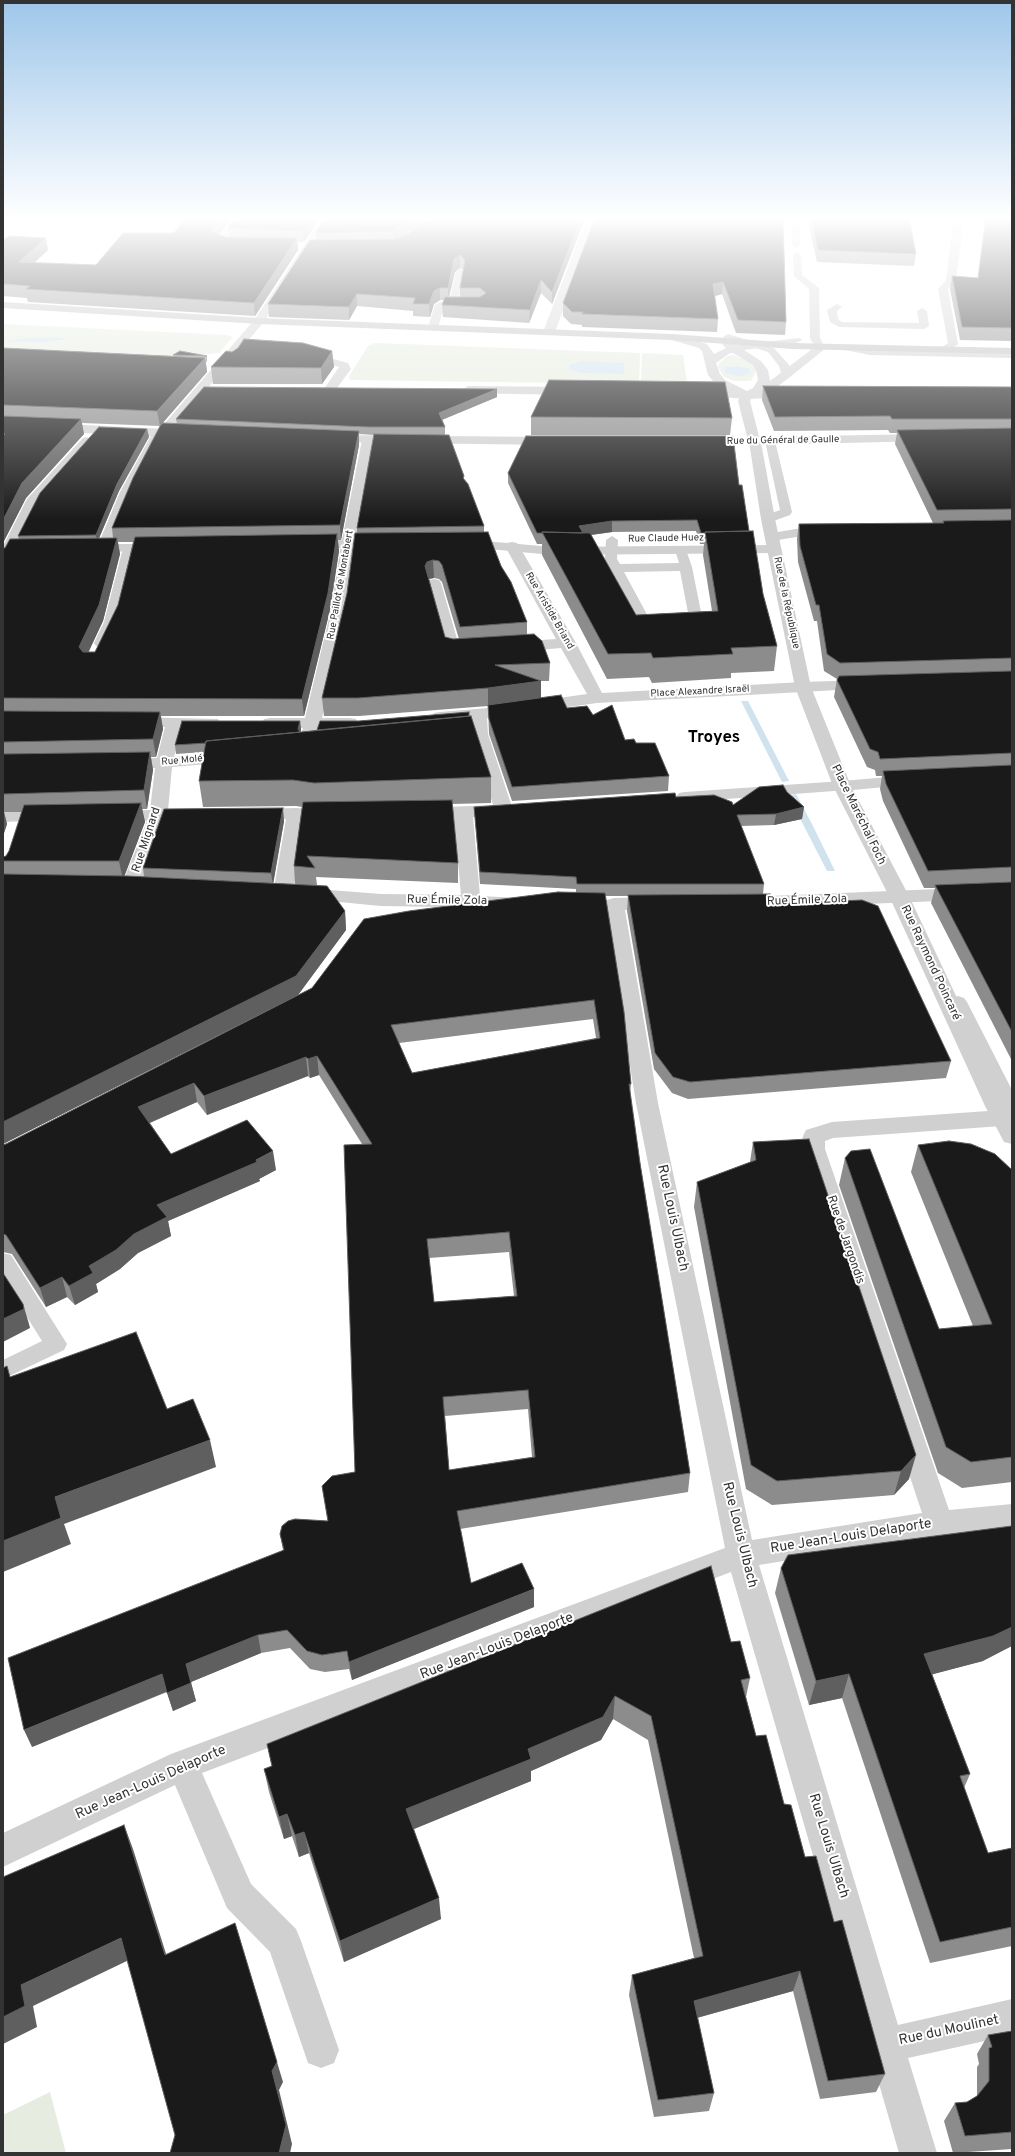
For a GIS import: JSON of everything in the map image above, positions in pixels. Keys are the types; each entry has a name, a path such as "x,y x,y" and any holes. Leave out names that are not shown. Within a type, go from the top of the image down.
{"main road":[{"path":"218,319 725,339 796,340 1012,351"},
{"path":"672,337 706,336"},
{"path":"725,339 756,344 817,342 848,348 1012,346"}],"street":[{"path":"549,332 554,319"},
{"path":"103,548 127,492 156,437 201,389 259,321"},
{"path":"706,336 725,339 757,363 762,370 764,380 759,388"},
{"path":"672,337 703,346 707,350 714,375 721,383 747,394 774,383 786,375 817,342"},
{"path":"711,361 726,351 737,348 756,344 796,340"},
{"path":"236,349 248,350"},
{"path":"292,353 311,355 344,365 344,370 330,389"},
{"path":"205,367 219,368"},
{"path":"201,389 216,389"},
{"path":"315,389 345,389"},
{"path":"459,390 585,391"},
{"path":"685,392 747,394 803,393"},
{"name":"Rue de la République","path":"747,394 744,401 748,442 768,519 803,687"},
{"path":"3,426 198,435"},
{"path":"4,553 34,499 96,430"},
{"name":"Rue du Général de Gaulle","path":"748,442 935,437"},
{"path":"316,439 557,441"},
{"name":"Rue Paillot de Montabert","path":"313,751 312,724 339,610 348,545 368,440"},
{"name":"Rue Claude Huez","path":"449,543 480,543 552,551 612,545 773,543"},
{"name":"Rue Claude Huez","path":"612,545 681,550 773,543"},
{"path":"293,546 394,544"},
{"name":"Rue Aristide Briand","path":"512,546 568,643 597,698"},
{"path":"80,549 177,547"},
{"path":"95,658 112,622 130,548"},
{"path":"4,553 25,550"},
{"path":"434,583 453,651 568,643"},
{"name":"Place Alexandre Israël","path":"422,718 478,714 597,698 803,687 877,685"},
{"name":"Place Maréchal Foch","path":"803,687 842,786 900,898"},
{"path":"409,814 511,809 473,735 478,714"},
{"path":"115,722 228,723"},
{"name":"Rue Mignard","path":"131,888 158,815 164,763 175,722"},
{"path":"251,723 312,724 367,722"},
{"name":"Rue Molé","path":"110,764 164,763 246,756"},
{"path":"668,798 924,780"},
{"path":"463,812 471,901"},
{"path":"240,814 296,813 316,816 347,816"},
{"name":"Rue Émile Zola","path":"296,813 275,893 381,900 534,902"},
{"path":"99,816 208,814"},
{"path":"14,835 12,817 67,816"},
{"name":"Rue Émile Zola","path":"728,903 900,898 1012,892"},
{"name":"Rue Raymond Poincaré","path":"900,898 1009,1121"},
{"path":"367,916 381,900"},
{"name":"Rue Louis Ulbach","path":"675,903 606,903 741,1555 918,2153"},
{"name":"Rue de Jargondis","path":"939,1523 813,1149 814,1136 832,1130 1009,1121"},
{"name":"Rue Jean-Louis Delaporte","path":"3,1850 182,1766 741,1555 939,1523 1012,1516"},
{"path":"182,1766 239,1896 284,1940 321,2050"},
{"name":"Rue du Moulinet","path":"887,2045 1012,2017"}],"lane":[{"path":"434,327 436,319"},
{"path":"816,319 817,342"},
{"path":"833,319 839,324 846,325 924,326 923,319"},
{"path":"947,319 949,347"},
{"path":"756,344 771,350 784,365 786,375"},
{"path":"848,348 870,352 1012,356"},
{"path":"768,519 786,512 770,441"},
{"name":"Rue Claude Huez","path":"773,543 802,532 833,532"},
{"path":"612,545 611,559 614,568 646,624 696,622 686,567 681,550"},
{"path":"614,568 686,567"},
{"path":"3,1261 56,1344 3,1370"}],"shaded area":[{"path":"3,324 226,335 233,337 219,353 199,355 185,359 3,353"},
{"path":"375,343 640,353 639,384 350,380 349,376 368,346"},
{"path":"642,353 683,355 687,383 641,383"},
{"path":"733,355 753,363 757,369 751,381 734,381 724,377 718,367 720,362 728,356","holes":["732,366 745,367 751,370 730,375 725,372"]},
{"path":"50,2092 66,2153 3,2153 3,2115"}],"water":[{"path":"30,338 67,339 44,342 3,341"},
{"path":"581,361 624,363 624,374 581,373 569,369 569,365"},
{"path":"737,366 749,368 751,372 746,375 738,376 727,374 724,371 726,367"},
{"path":"741,701 748,701 789,781 782,782"},
{"path":"796,794 835,871 827,871 788,795"}],"building":[{"path":"737,319 786,319 786,322 738,320"},
{"path":"960,319 1012,319 1012,328 962,327"},
{"path":"244,339 303,343 332,351 321,368 211,367 226,351 232,352 238,348"},
{"path":"3,348 205,358 157,411 3,405"},
{"path":"180,351 207,356 173,355"},
{"path":"549,380 725,382 732,418 531,417"},
{"path":"763,386 1012,387 1012,419 892,419 890,416 775,417"},
{"path":"204,387 497,389 439,413 445,427 368,427 176,419"},
{"path":"3,416 81,419 22,483 3,520 3,436 5,434 3,434"},
{"path":"163,423 359,431 340,525 112,528 133,478"},
{"path":"99,427 147,429 117,484 96,535 18,536 40,493"},
{"path":"1012,428 1012,509 937,510 897,430"},
{"path":"374,434 449,435 464,476 463,478 468,484 484,526 357,528"},
{"path":"526,436 733,436 739,485 742,485 749,531 701,533 697,520 612,521 579,526 583,533 537,533 508,473"},
{"path":"1012,520 1012,658 840,663 827,654 819,605 816,605 800,546 799,524 944,523 943,521"},
{"path":"753,531 763,594 777,646 731,648 733,654 653,658 651,653 608,654 542,532 590,533 636,615 718,611 705,532"},
{"path":"488,532 501,566 511,582 527,622 460,627 442,565 439,561 433,560 427,562 425,566 445,637 453,639 534,634 542,641 550,663 495,665 541,681 488,688 358,698 322,698 347,593 355,533"},
{"path":"337,534 328,593 302,699 3,698 3,548 5,548 10,539 117,538 99,605 79,647 83,652 95,652 118,605 135,537"},
{"path":"1012,671 1012,753 880,759 878,752 870,749 837,680 839,676"},
{"path":"561,695 567,708 587,706 593,715 612,705 625,740 634,739 636,743 655,743 669,776 512,787 489,719 488,705"},
{"path":"3,711 160,712 153,739 3,742"},
{"path":"469,712 469,716 317,730 320,721 359,721"},
{"path":"471,716 491,777 314,783 293,780 199,781 206,741"},
{"path":"182,721 300,721 298,729 300,732 206,741 206,743 175,745"},
{"path":"150,752 144,790 3,794 3,754"},
{"path":"1012,765 1012,867 928,871 886,784 883,771"},
{"path":"783,785 787,792 804,807 776,814 737,815 764,884 577,884 576,877 480,872 474,807 675,793 676,797 714,795 732,802 733,805 759,787"},
{"path":"452,800 458,863 307,856 315,868 294,866 303,802"},
{"path":"141,803 119,861 3,861 3,857 6,856 9,851 24,805"},
{"path":"283,808 271,873 143,868 164,809"},
{"path":"3,874 127,876 327,886 345,911 296,976 3,1122"},
{"path":"1012,882 1012,1032 935,885"},
{"path":"558,892 605,893 624,1012 631,1084 629,1084 640,1163 690,1473 457,1511 471,1583 522,1563 534,1589 349,1662 347,1651 322,1655 307,1651 287,1630 258,1635 186,1664 191,1683 167,1693 162,1674 24,1730 8,1658 284,1550 280,1534 282,1526 288,1521 295,1519 328,1521 322,1486 332,1476 355,1472 344,1145 372,1144 317,1056 308,1059 306,1057 204,1096 194,1083 138,1107 171,1154 247,1120 273,1151 256,1160 257,1162 157,1205 167,1217 134,1234 116,1250 89,1266 93,1273 69,1286 62,1277 40,1288 6,1235 3,1234 3,1145 312,988 364,919 409,911","holes":["594,1000 600,1038 412,1073 391,1025","509,1232 517,1296 434,1302 427,1239","528,1390 535,1457 449,1470 443,1397"]},
{"path":"770,894 774,904 862,900 878,906 951,1061 690,1082 673,1077 655,1053 628,895"},
{"path":"809,1139 916,1455 901,1471 777,1481 751,1465 697,1182 756,1160 753,1142"},
{"path":"949,1141 971,1144 995,1154 1012,1170 1012,1457 971,1462 946,1447 845,1158 851,1151 870,1149 939,1329 992,1324 918,1145"},
{"path":"3,1273 23,1304 24,1309 3,1319"},
{"path":"136,1332 167,1409 193,1399 210,1440 55,1497 61,1518 3,1541 3,1368 7,1366 10,1377"},
{"path":"1012,1526 1012,1627 993,1636 924,1654 970,1774 960,1776 988,1853 1012,1848 1012,1927 940,1942 849,1674 816,1681 781,1568 788,1555"},
{"path":"711,1566 731,1642 740,1641 750,1678 741,1680 756,1736 766,1735 784,1804 791,1805 805,1857 816,1856 834,1922 842,1920 885,2074 828,2081 800,1971 694,2001 714,2093 658,2100 632,1975 703,1956 651,1716 615,1696 603,1717 528,1749 531,1759 406,1809 439,1898 340,1941 304,1832 295,1835 287,1814 279,1817 264,1769 272,1766 267,1744"},
{"path":"124,1825 165,1955 235,1923 277,2062 272,2071 286,2125 279,2153 170,2153 175,2135 121,1938 21,1985 25,2006 3,2017 3,1877"},
{"path":"1012,2031 1012,2132 965,2136 955,2103 967,2102 977,2096 989,2081 989,2048 992,2047 988,2035"}],"district":[{"name":"Troyes","path":"714,739"}]}
